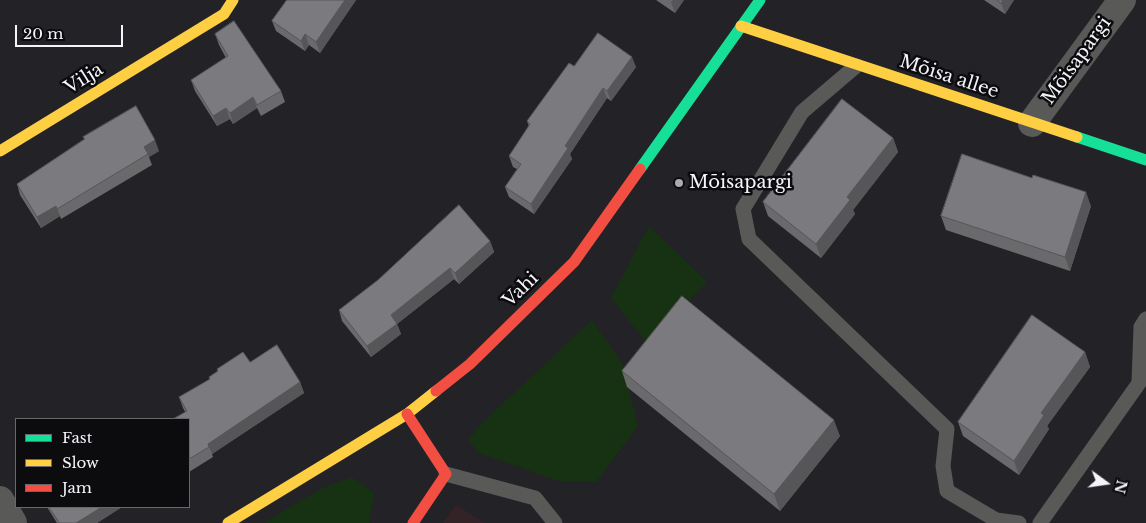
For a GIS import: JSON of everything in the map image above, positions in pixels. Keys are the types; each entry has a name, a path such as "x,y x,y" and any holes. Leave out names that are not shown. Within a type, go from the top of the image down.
{"street":[{"name":"Vilja","path":"0,151 224,14 233,0"},
{"name":"Vahi","path":"228,523 407,414 470,364 574,262 760,0"},
{"name":"Mõisapargi","path":"1032,122 1122,0"},
{"name":"Mõisa allee","path":"741,26 856,66 1146,160"},
{"path":"407,414 446,474 413,523"},
{"path":"0,500 14,523"}],"lane":[{"path":"856,66 802,112 743,209 749,239 947,429 942,466 947,491 996,520 1019,523"},
{"path":"1040,523 1139,383 1141,327 1146,319"},
{"path":"446,474 535,498 555,523"}],"shaded area":[{"path":"456,505 485,523 443,523"}],"green space":[{"path":"649,226 707,282 647,343 611,298"},
{"path":"592,320 622,363 638,426 596,482 558,481 479,453 468,440 481,424"},
{"path":"352,477 374,493 369,523 264,523 322,488"}],"building":[{"path":"287,0 345,0 316,42 305,34 301,41 272,21"},
{"path":"234,21 281,91 257,105 253,97 230,113 226,108 213,116 191,80 228,56 215,34"},
{"path":"598,33 632,57 607,91 603,88 565,146 568,148 531,204 505,187 521,164 509,156 530,124 527,121 569,63 574,66"},
{"path":"842,99 893,138 847,197 850,200 816,244 763,202"},
{"path":"136,106 155,140 144,147 148,154 57,209 56,206 37,217 17,184 85,139 83,137"},
{"path":"962,154 1032,178 1033,175 1086,192 1065,257 941,216"},
{"path":"459,205 490,241 455,273 450,268 391,315 397,324 367,346 339,310 378,280"},
{"path":"682,296 834,420 774,494 622,371"},
{"path":"1032,315 1085,352 1041,413 1044,415 1014,461 958,422"},
{"path":"277,345 300,382 208,444 209,447 190,458 190,418 175,418 187,411 179,397 210,379 209,377 218,371 217,369 243,352 250,362"},
{"path":"50,508 100,508 76,523 60,523"}],"traffic: fast":[{"path":"640,169 760,0"},
{"path":"1077,137 1146,160"}],"traffic: slow":[{"path":"0,151 224,14 233,0"},
{"path":"741,26 1077,137"},
{"path":"228,523 407,414 436,391"}],"traffic: jam":[{"path":"436,391 470,364 574,262 640,169"},
{"path":"407,414 446,474 413,523"}],"place":[{"name":"Mõisapargi","path":"679,183"}]}
